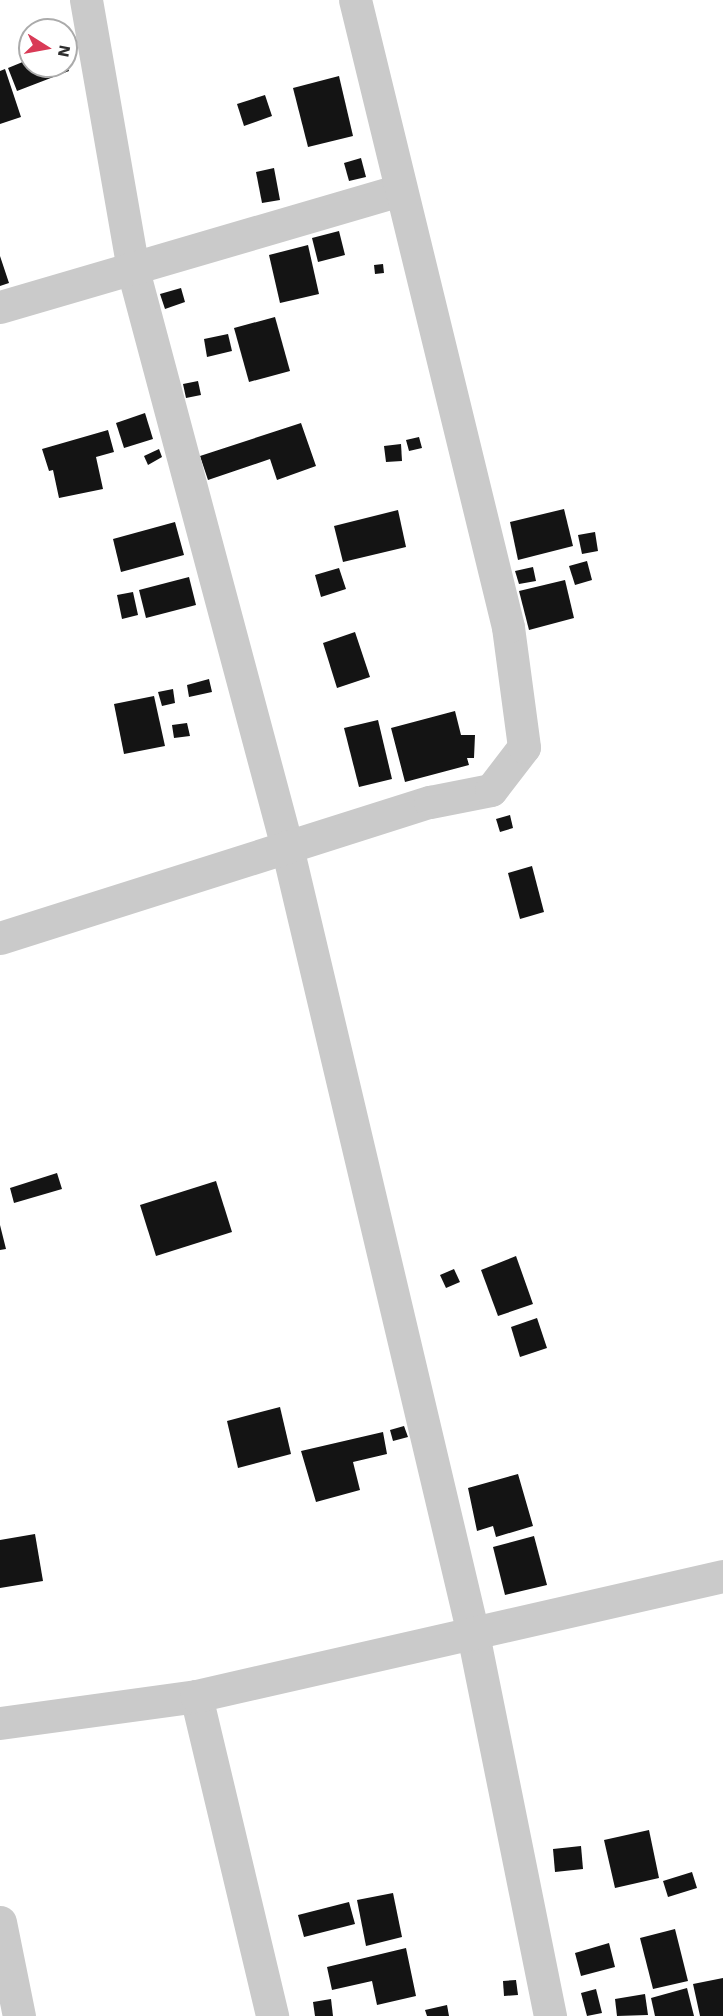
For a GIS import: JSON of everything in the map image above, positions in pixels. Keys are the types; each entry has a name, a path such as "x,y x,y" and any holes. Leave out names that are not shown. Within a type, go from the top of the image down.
{"street":[{"path":"86,0 133,270 287,847 473,1634 550,2016"},
{"path":"0,938 430,802 491,790 524,747 508,627 399,190 355,0"},
{"path":"0,307 133,270 399,190"},
{"path":"0,1723 196,1696 723,1576"},
{"path":"196,1696 272,2016"},
{"path":"0,1922 19,2016"}],"building":[{"path":"18,64 18,78 51,78 17,91 8,68"},
{"path":"5,69 21,117 0,124 0,71"},
{"path":"339,76 353,136 308,147 293,88"},
{"path":"265,95 272,116 244,126 237,104"},
{"path":"361,158 366,177 349,181 344,163"},
{"path":"274,168 280,200 262,203 256,172"},
{"path":"339,231 345,255 318,262 312,238"},
{"path":"308,245 319,294 280,303 269,255"},
{"path":"0,256 9,283 0,286"},
{"path":"383,264 384,273 375,274 374,265"},
{"path":"181,288 185,302 165,309 160,294"},
{"path":"275,317 290,371 249,382 234,328"},
{"path":"228,334 232,351 207,357 204,339"},
{"path":"198,381 201,395 186,398 183,384"},
{"path":"145,413 153,439 124,448 116,423"},
{"path":"301,423 316,466 277,480 270,459 208,480 200,456"},
{"path":"108,430 114,452 96,457 103,489 59,498 53,470 49,471 42,449"},
{"path":"419,437 422,448 409,451 406,440"},
{"path":"401,444 402,461 386,462 384,446"},
{"path":"159,449 162,457 148,465 144,456"},
{"path":"564,509 573,546 518,560 510,522"},
{"path":"398,510 406,547 343,562 334,526"},
{"path":"175,522 184,555 121,572 113,539"},
{"path":"595,532 598,551 582,554 578,535"},
{"path":"587,561 592,580 575,585 569,566"},
{"path":"533,567 536,581 519,584 515,571"},
{"path":"339,568 346,589 321,597 315,575"},
{"path":"189,577 196,605 146,618 139,590"},
{"path":"565,580 574,618 529,630 519,591"},
{"path":"133,592 138,615 122,619 117,595"},
{"path":"355,632 370,677 337,688 323,643"},
{"path":"209,679 212,692 189,697 187,685"},
{"path":"173,689 175,703 162,706 158,692"},
{"path":"154,696 165,746 124,754 114,704"},
{"path":"455,711 461,735 475,735 474,758 467,758 469,765 405,782 391,728"},
{"path":"378,720 392,779 359,787 344,728"},
{"path":"187,723 190,736 174,738 172,725"},
{"path":"510,815 513,828 500,832 496,819"},
{"path":"532,866 544,912 520,919 508,873"},
{"path":"57,1173 62,1189 14,1203 10,1188"},
{"path":"216,1181 232,1232 156,1256 140,1205"},
{"path":"0,1225 6,1249 0,1250"},
{"path":"516,1256 533,1304 498,1316 481,1270"},
{"path":"454,1269 460,1282 446,1288 440,1275"},
{"path":"537,1318 547,1348 520,1357 511,1327"},
{"path":"280,1407 291,1454 238,1468 227,1421"},
{"path":"404,1426 408,1437 393,1441 390,1430"},
{"path":"383,1432 387,1454 353,1462 360,1490 316,1502 301,1451"},
{"path":"518,1474 533,1526 496,1537 493,1526 477,1531 468,1488"},
{"path":"35,1534 43,1581 0,1588 0,1540"},
{"path":"534,1536 547,1585 505,1595 493,1547"},
{"path":"649,1830 659,1878 615,1888 604,1840"},
{"path":"581,1846 583,1869 555,1872 553,1849"},
{"path":"692,1872 697,1888 668,1897 663,1881"},
{"path":"393,1893 402,1937 366,1946 357,1900"},
{"path":"349,1902 355,1924 304,1937 298,1915"},
{"path":"675,1929 688,1981 653,1989 640,1938"},
{"path":"609,1943 615,1967 581,1976 575,1953"},
{"path":"406,1948 416,1996 377,2005 372,1981 332,1990 327,1967"},
{"path":"723,1978 723,2016 700,2016 693,1984"},
{"path":"516,1980 518,1995 504,1996 503,1981"},
{"path":"687,1988 694,2016 655,2016 651,1998"},
{"path":"596,1989 602,2013 587,2016 581,1993"},
{"path":"645,1994 648,2015 617,2016 615,1999"},
{"path":"331,1999 333,2016 315,2016 313,2002"},
{"path":"447,2005 449,2016 427,2016 425,2010"}]}
